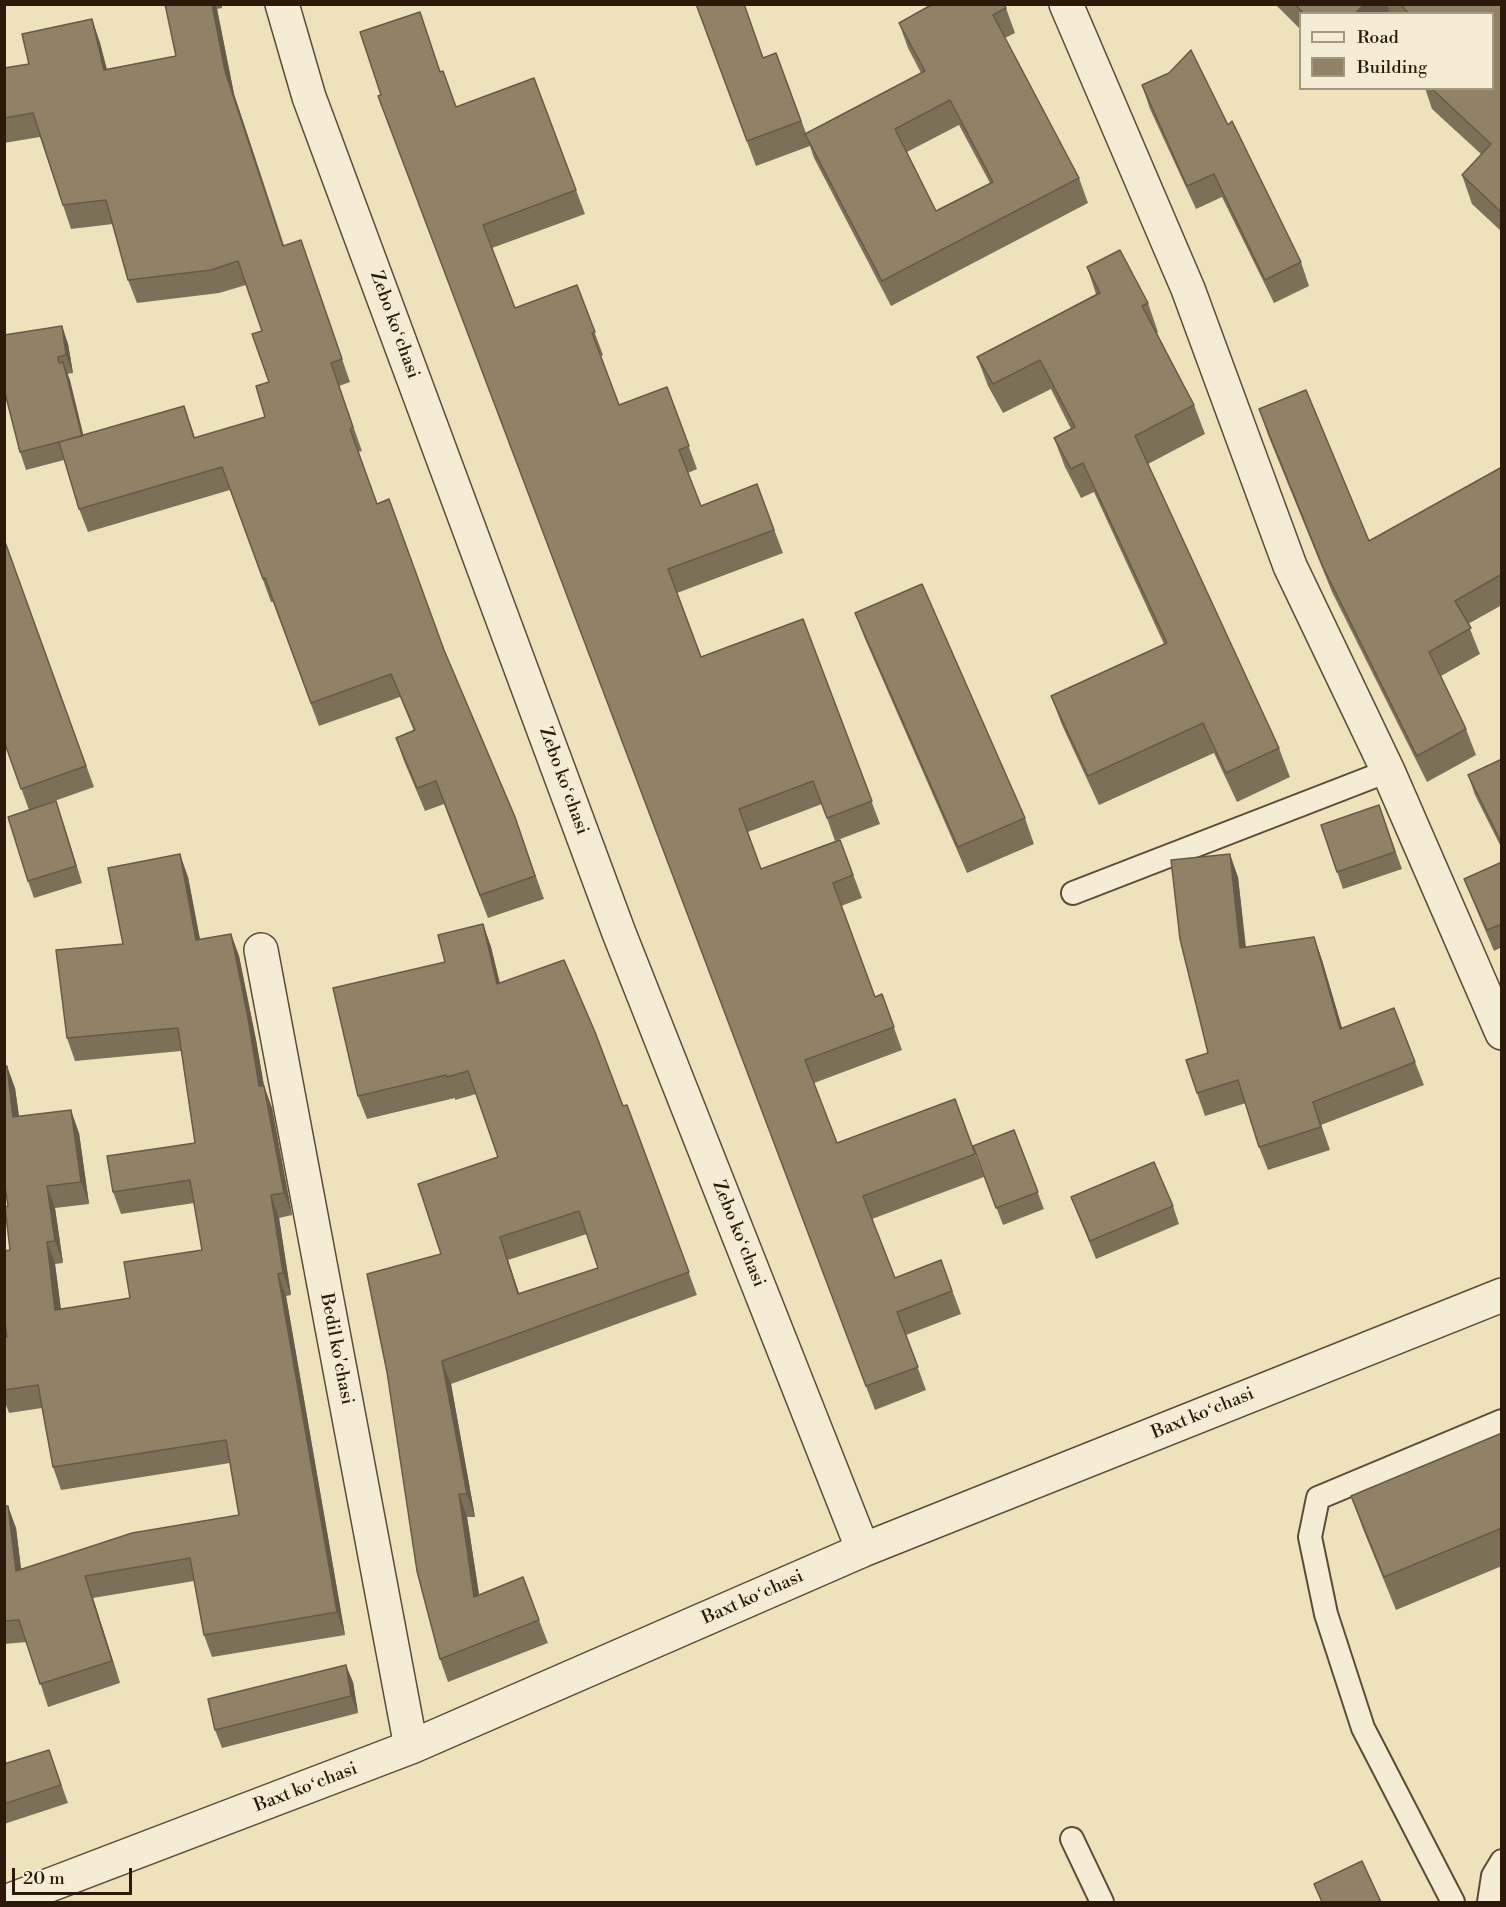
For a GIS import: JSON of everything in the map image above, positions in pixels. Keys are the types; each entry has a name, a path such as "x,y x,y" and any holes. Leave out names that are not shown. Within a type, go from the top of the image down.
{"street":[{"name":"Zebo koʻchasi","path":"282,4 309,97 615,922 862,1550"},
{"path":"1066,4 1188,289 1290,566 1388,771 1502,1033"},
{"name":"Bedil ko'chasi","path":"261,950 411,1747"},
{"name":"Baxt koʻchasi","path":"5,1902 411,1747 862,1550 1502,1295"}],"lane":[{"path":"1073,893 1388,771"},
{"path":"1453,1902 1363,1728 1326,1614 1310,1537 1318,1498 1502,1421"},
{"path":"1072,1839 1102,1902"},
{"path":"1489,1902 1493,1876 1502,1861"}],"building":[{"path":"165,4 212,4 225,71 283,246 301,240 342,359 331,363 353,427 350,429 377,504 389,499 444,650 515,817 535,876 480,895 436,781 417,788 396,738 415,730 391,674 311,703 222,467 79,509 59,442 184,406 194,438 265,417 256,386 269,382 252,334 262,331 238,261 211,270 128,280 106,200 63,205 33,113 4,118 4,68 29,64 22,34 92,19 104,70 176,56"},
{"path":"696,4 744,4 763,58 776,53 801,121 747,141"},
{"path":"933,4 1004,4 1006,8 993,15 1079,178 882,281 805,134 925,71 899,23","holes":["950,100 993,182 936,211 895,129"]},
{"path":"1295,4 1364,4 1357,12 1302,12"},
{"path":"1400,4 1502,4 1502,213 1462,175 1491,144 1433,90 1494,90 1494,12 1407,12"},
{"path":"420,12 440,72 443,71 456,107 534,78 576,190 483,225 515,308 577,285 619,405 667,387 689,446 679,450 701,506 757,484 774,530 668,569 701,657 803,619 872,801 827,818 813,781 739,809 761,869 840,840 853,875 833,883 875,997 882,994 894,1027 805,1060 837,1143 955,1099 975,1154 863,1196 895,1278 941,1260 952,1291 897,1312 918,1367 866,1386 378,96 381,95 360,32"},
{"path":"1191,50 1228,125 1232,121 1301,262 1265,280 1214,174 1187,186 1142,85 1169,73"},
{"path":"1120,250 1148,303 1142,306 1194,405 1135,436 1279,748 1226,773 1203,723 1088,776 1051,696 1167,643 1083,463 1071,469 1054,438 1075,427 1040,360 993,384 977,357 1100,293 1087,267"},
{"path":"62,326 66,355 58,357 59,363 63,362 82,436 20,452 4,389 4,335"},
{"path":"1306,390 1369,541 1502,467 1502,574 1455,601 1471,628 1429,652 1466,729 1417,756 1323,567 1259,409"},
{"path":"4,539 86,766 21,789 4,741"},
{"path":"922,584 1025,818 958,847 855,613"},
{"path":"1502,759 1502,844 1468,775"},
{"path":"56,801 76,866 28,881 8,817"},
{"path":"1379,805 1395,852 1337,872 1321,825"},
{"path":"180,854 196,940 231,934 259,1086 264,1086 284,1193 271,1195 283,1273 278,1274 337,1612 204,1635 190,1558 85,1576 112,1661 40,1684 19,1620 4,1621 4,1506 8,1506 16,1571 132,1533 239,1515 226,1440 53,1467 38,1385 4,1390 4,1338 7,1337 4,1315 4,1251 10,1250 4,1180 4,1066 7,1066 13,1117 71,1110 81,1182 47,1186 55,1241 47,1242 55,1310 130,1298 124,1262 202,1250 190,1180 113,1192 107,1156 195,1143 178,1028 67,1038 56,950 123,944 108,868"},
{"path":"1230,854 1240,948 1314,937 1340,1029 1394,1008 1415,1062 1313,1102 1321,1127 1259,1147 1238,1080 1197,1093 1186,1060 1208,1053 1180,939 1171,860"},
{"path":"1502,862 1502,924 1487,930 1464,879"},
{"path":"483,924 497,984 564,960 623,1106 627,1105 689,1272 442,1361 467,1494 459,1494 474,1597 523,1577 539,1620 440,1659 417,1571 387,1372 367,1274 441,1254 418,1184 498,1157 468,1071 358,1096 333,988 445,962 438,935","holes":["579,1211 598,1268 518,1294 500,1237"]},
{"path":"1014,1130 1038,1192 996,1208 973,1146"},
{"path":"1154,1162 1173,1206 1090,1241 1071,1197"},
{"path":"1502,1433 1502,1528 1384,1577 1351,1496"},
{"path":"346,1665 351,1696 215,1730 208,1699"},
{"path":"49,1750 61,1785 4,1804 4,1764"},
{"path":"1362,1861 1381,1902 1322,1902 1314,1884"}]}
